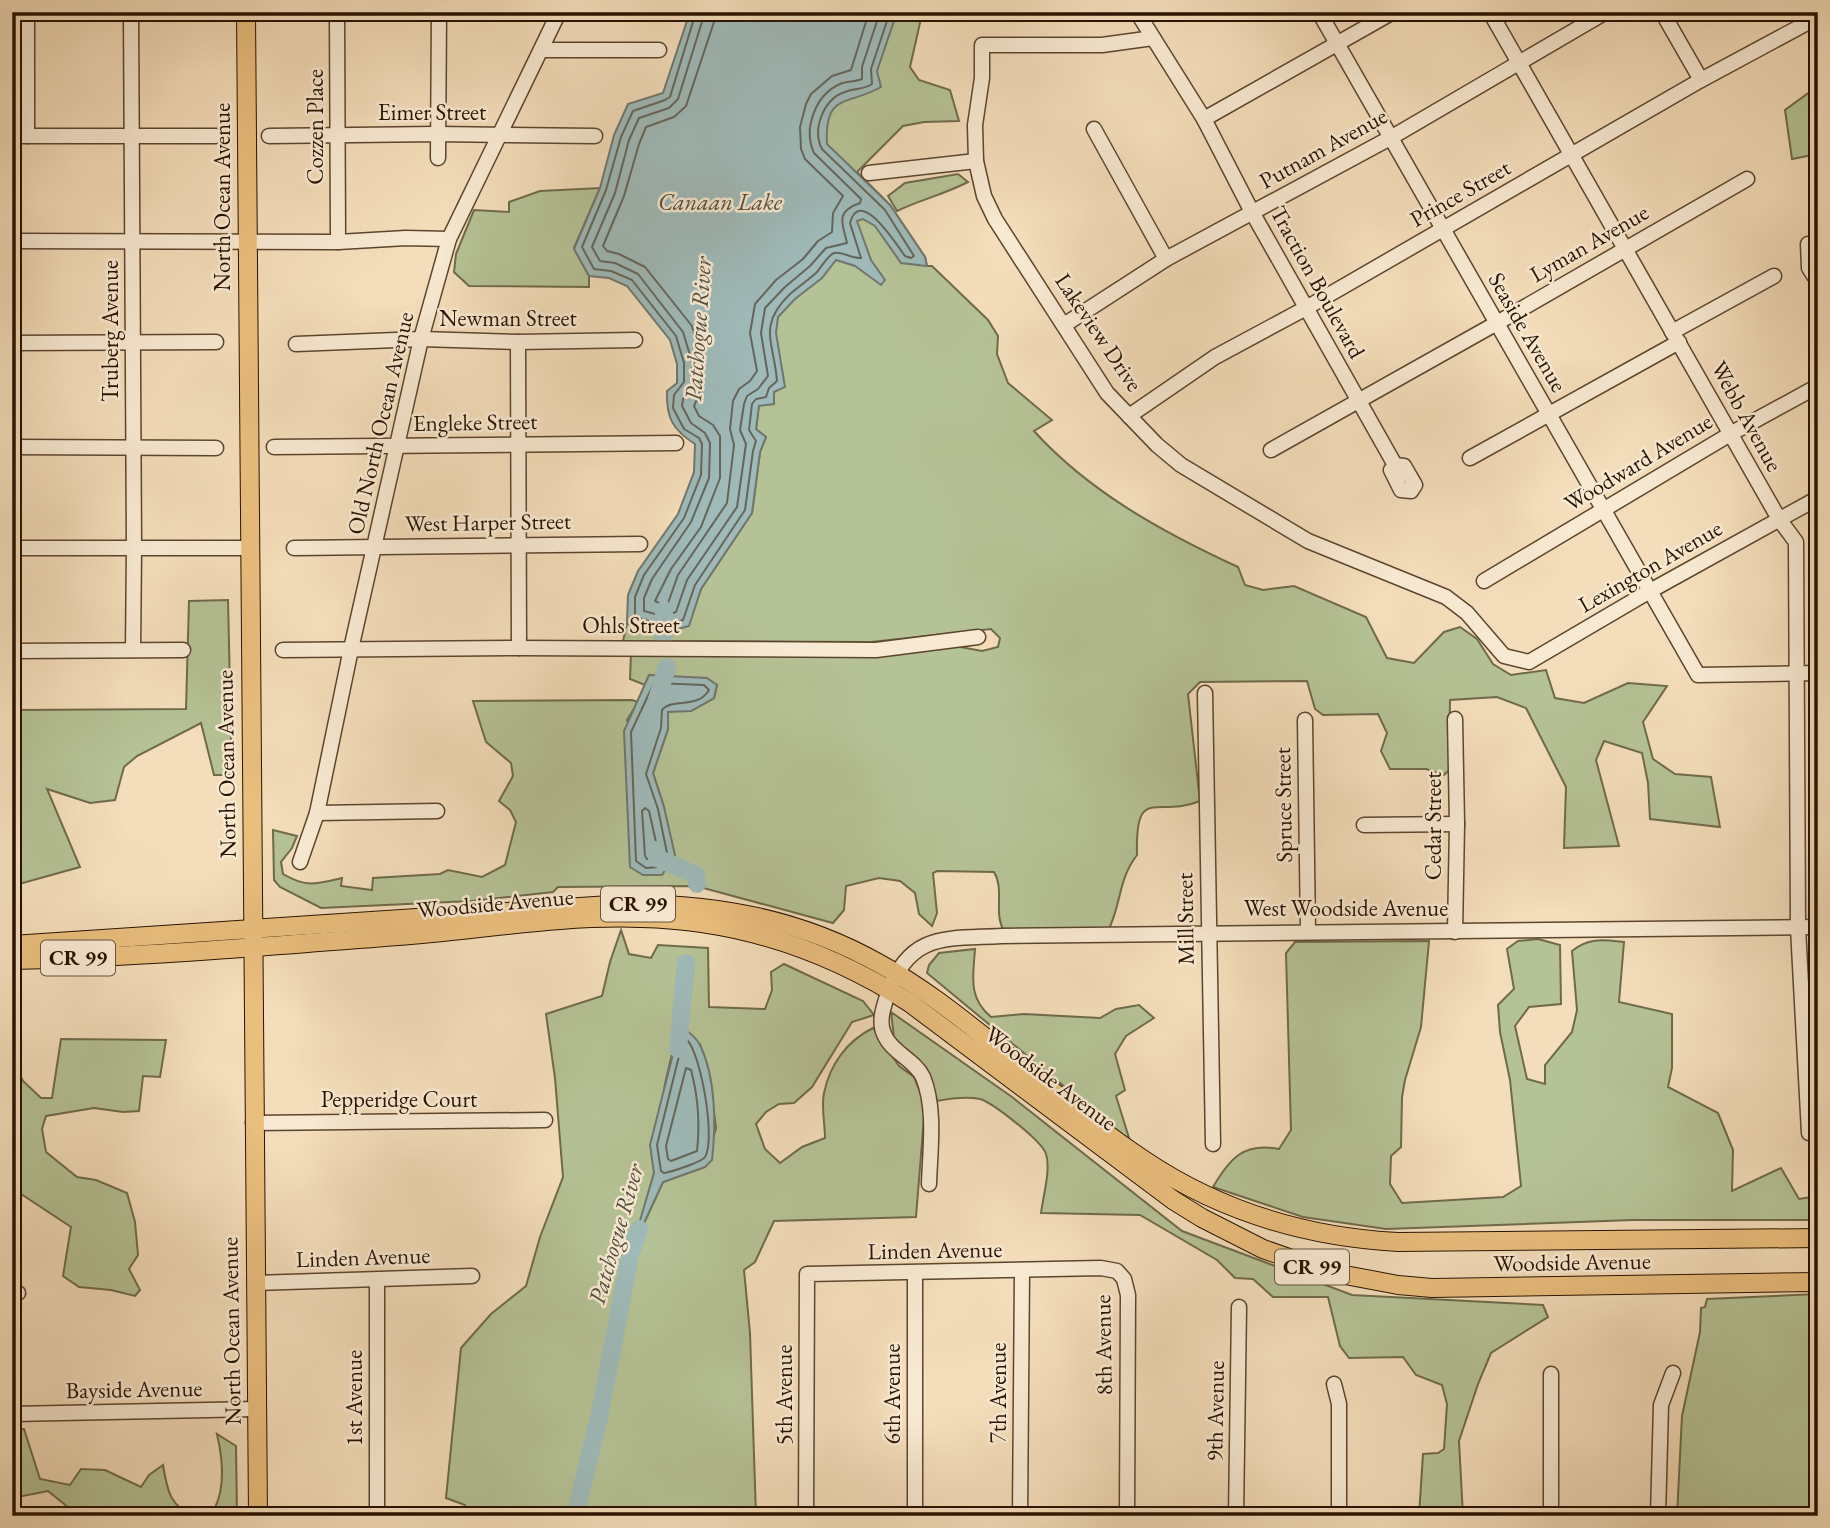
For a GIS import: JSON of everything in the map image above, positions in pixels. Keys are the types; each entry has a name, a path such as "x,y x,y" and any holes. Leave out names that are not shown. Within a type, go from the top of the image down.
{"main road":[{"name":"North Ocean Avenue","path":"246,12 257,1516"},
{"name":"Woodside Avenue","path":"252,938 624,918 675,920 733,929 791,944 893,981 964,1021 1143,1160 1203,1195 1233,1208 1297,1228 1364,1240 1398,1242 1818,1237"},
{"name":"CR 99","path":"12,945 252,938"},
{"name":"CR 99","path":"12,960 252,938"},
{"name":"Woodside Avenue","path":"893,981 1173,1200 1232,1235 1295,1261 1363,1279 1432,1288 1818,1282"}],"street":[{"path":"27,12 20,136 216,136"},
{"name":"Truberg Avenue","path":"131,12 133,650"},
{"name":"Cozzen Place","path":"337,12 338,242"},
{"path":"438,158 439,12"},
{"name":"Old North Ocean Avenue","path":"300,862 317,813 421,340 449,239 558,12"},
{"name":"Traction Boulevard","path":"1137,12 1204,119 1252,212 1395,465"},
{"name":"Seaside Avenue","path":"1319,12 1698,675 1796,674"},
{"path":"1204,119 1393,12"},
{"name":"Webb Avenue","path":"1490,12 1779,519 1796,542 1798,928 1809,1133"},
{"name":"Putnam Avenue","path":"1064,325 1166,258 1392,137 1606,12"},
{"path":"1662,12 1701,80"},
{"name":"Prince Street","path":"1129,415 1215,357 1306,308 1701,80 1818,17"},
{"name":"Lakeview Drive","path":"1153,38 1102,45 982,45 982,78 975,125 976,161 985,196 995,219 1107,393 1157,445 1181,465 1308,541 1446,597 1467,613 1504,656"},
{"path":"541,50 659,50"},
{"path":"1094,129 1166,258"},
{"name":"Eimer Street","path":"269,136 595,136"},
{"path":"869,173 976,161"},
{"name":"Lyman Avenue","path":"1271,450 1747,179"},
{"path":"12,241 338,242 406,237 449,239"},
{"path":"1808,244 1809,268 1818,282"},
{"path":"1469,458 1550,415 1774,275"},
{"name":"Newman Street","path":"296,344 421,340 635,340"},
{"path":"12,343 216,342"},
{"path":"518,342 519,648"},
{"name":"Woodward Avenue","path":"1484,581 1732,433 1818,386"},
{"name":"Engleke Street","path":"274,447 676,443"},
{"path":"12,447 216,448"},
{"name":"Lexington Avenue","path":"1504,656 1529,663 1650,591 1818,498"},
{"name":"West Harper Street","path":"294,548 640,544"},
{"path":"12,548 248,548"},
{"name":"Ohls Street","path":"283,650 876,650 978,637"},
{"path":"12,651 183,650"},
{"path":"1796,674 1818,673"},
{"name":"Mill Street","path":"1205,693 1213,1144"},
{"name":"Cedar Street","path":"1455,719 1455,932"},
{"name":"Spruce Street","path":"1305,720 1308,932"},
{"path":"317,813 437,811"},
{"path":"1364,825 1457,824"},
{"name":"West Woodside Avenue","path":"893,981 908,958 919,948 943,938 1818,927"},
{"path":"893,981 881,1018 883,1032 922,1076 930,1110 929,1184"},
{"name":"Pepperidge Court","path":"253,1123 545,1121"},
{"name":"8th Avenue","path":"1022,1271 1101,1268 1117,1271 1124,1279 1128,1295 1127,1516"},
{"name":"Linden Avenue","path":"807,1274 1022,1271"},
{"name":"7th Avenue","path":"1020,1516 1022,1271"},
{"name":"6th Avenue","path":"915,1273 915,1516"},
{"name":"5th Avenue","path":"806,1516 807,1274"},
{"name":"Linden Avenue","path":"255,1283 472,1276"},
{"name":"1st Avenue","path":"377,1280 377,1516"},
{"name":"9th Avenue","path":"1236,1516 1239,1307"},
{"path":"1658,1516 1661,1405 1673,1373"},
{"path":"1551,1374 1551,1516"},
{"path":"1334,1384 1339,1405 1339,1516"},
{"name":"Bayside Avenue","path":"12,1414 257,1409"}],"green space":[{"path":"801,12 948,12 922,14 910,67 919,80 950,90 959,121 924,122 903,126 857,172 890,205 925,257 927,266 932,266 988,320 998,336 997,354 1008,383 1052,420 1034,431 1056,453 1103,492 1129,509 1238,567 1245,585 1263,590 1294,586 1366,617 1387,658 1414,663 1444,632 1460,627 1477,639 1493,664 1511,675 1546,670 1555,698 1584,703 1628,683 1667,686 1643,722 1653,759 1675,774 1711,777 1720,827 1650,819 1648,783 1642,753 1604,741 1596,760 1619,846 1564,848 1566,787 1526,708 1497,697 1450,700 1449,770 1444,775 1426,769 1390,769 1381,751 1387,733 1378,714 1323,715 1315,709 1307,681 1200,682 1188,694 1200,801 1185,806 1152,808 1145,811 1137,833 1137,855 1126,873 1109,929 1004,931 999,917 999,886 994,872 933,873 937,913 932,926 919,914 915,893 900,881 879,878 846,886 844,910 833,923 696,886 558,887 553,892 472,901 321,908 280,887 274,880 273,830 297,836 281,862 283,874 305,883 342,878 341,886 372,890 373,878 440,874 448,870 482,877 505,865 516,822 510,810 499,801 513,776 511,763 486,742 473,701 638,702 627,720 664,807 653,773 668,729 668,711 691,711 714,698 717,685 649,675 645,685 630,679 631,653 955,646 982,651 998,647 1000,638 991,629 871,642 623,641 627,623 663,633 688,626 701,589 752,513 760,452 766,437 756,430"},
{"path":"1818,86 1818,154 1792,159 1785,110"},
{"path":"958,174 968,182 897,211 888,196 905,183"},
{"path":"600,188 574,248 589,276 589,287 469,286 454,272 456,254 474,210 509,212 509,202 540,191"},
{"path":"228,600 232,775 214,775 201,723 137,756 124,767 115,800 90,803 47,789 80,867 12,886 12,710 186,709 189,601"},
{"path":"621,930 629,954 651,958 658,945 708,948 709,1007 765,1009 772,990 771,972 784,964 863,1001 874,1015 852,1022 812,1087 794,1103 779,1104 766,1112 756,1124 765,1149 780,1163 802,1147 825,1138 823,1098 831,1072 841,1054 873,1028 899,1066 914,1077 925,1105 916,1217 774,1221 755,1262 744,1270 750,1333 756,1516 466,1516 465,1505 446,1498 461,1348 491,1314 526,1286 540,1237 563,1177 555,1078 546,1014 602,996","holes":["700,1044 710,1082 716,1128 705,1167 663,1182 634,1245 654,1173 665,1084 672,1054"]},
{"path":"1538,939 1560,945 1561,1004 1529,1007 1515,1026 1527,1079 1545,1084 1545,1065 1572,1032 1577,1010 1572,951 1591,941 1624,942 1619,1002 1672,1014 1672,1068 1668,1087 1718,1113 1733,1150 1732,1191 1781,1168 1799,1199 1818,1196 1818,1220 1633,1220 1386,1229 1303,1217 1213,1187 1239,1154 1256,1148 1279,1149 1291,1130 1286,953 1295,942 1429,941 1421,1027 1405,1080 1401,1147 1391,1156 1390,1184 1402,1203 1503,1197 1521,1186 1510,1080 1500,1032 1498,1005 1514,989 1507,949 1518,941"},
{"path":"975,949 975,995 991,1017 1024,1014 1100,1018 1116,1009 1139,1005 1154,1018 1126,1036 1115,1054 1125,1090 1116,1096 1130,1141 927,973 929,965 939,953"},
{"path":"891,1012 1012,1097 1182,1231 1352,1295 1543,1305 1548,1317 1491,1353 1478,1384 1459,1441 1463,1516 1419,1516 1423,1454 1438,1453 1444,1449 1447,1404 1442,1385 1416,1375 1403,1357 1349,1358 1340,1346 1328,1297 1273,1297 1253,1279 1235,1278 1217,1260 1140,1215 1041,1213 1048,1167 1043,1148 1016,1123 980,1099 937,1101 927,1074 894,1037"},
{"path":"61,1039 166,1040 160,1077 143,1076 139,1111 94,1108 46,1116 42,1129 46,1152 77,1177 96,1180 127,1193 135,1222 138,1255 129,1269 140,1290 135,1296 111,1290 79,1287 63,1276 71,1227 12,1188 12,1067 16,1067 23,1081 41,1098 52,1098"},
{"path":"1818,1294 1818,1516 1677,1516 1682,1416 1700,1332 1701,1308 1705,1307 1707,1299"},
{"path":"24,1429 40,1479 70,1485 81,1469 105,1470 141,1487 149,1475 163,1465 171,1497 180,1508 196,1516 125,1516 92,1509 84,1516 79,1516 48,1491 12,1498 12,1430"},
{"path":"217,1434 236,1446 237,1516 210,1516 219,1497 222,1476"}],"water":[{"name":"Canaan Lake","path":"690,12 897,12 877,71 881,87 840,103 834,108 827,127 827,144 890,205 925,257 927,266 901,263 875,226 863,219 857,221 871,260 885,280 881,285 855,266 836,260 822,278 795,299 778,317 776,333 785,387 774,392 774,404 759,406 756,429 766,437 760,452 752,513 701,589 689,626 663,633 627,623 628,595 638,571 678,514 694,472 695,444 676,428 668,409 667,391 677,383 677,364 670,340 627,286 609,278 589,276 574,249 600,188 614,135 628,104 663,93"},
{"path":"649,675 707,678 717,685 714,698 691,711 668,712 668,729 653,773 675,855 662,875 643,875 630,867 624,731"},
{"path":"680,1026 698,1042 709,1072 714,1117 712,1160 705,1167 663,1182 631,1251 654,1173 650,1145"}],"waterway":[{"name":"Patchogue River","path":"663,641 664,610"},
{"name":"Patchogue River","path":"657,699 667,667"},
{"name":"Patchogue River","path":"656,850 657,858 696,875 697,884"},
{"name":"Patchogue River","path":"678,1049 686,963"},
{"name":"Patchogue River","path":"575,1516 600,1413 630,1255 639,1229"}]}
